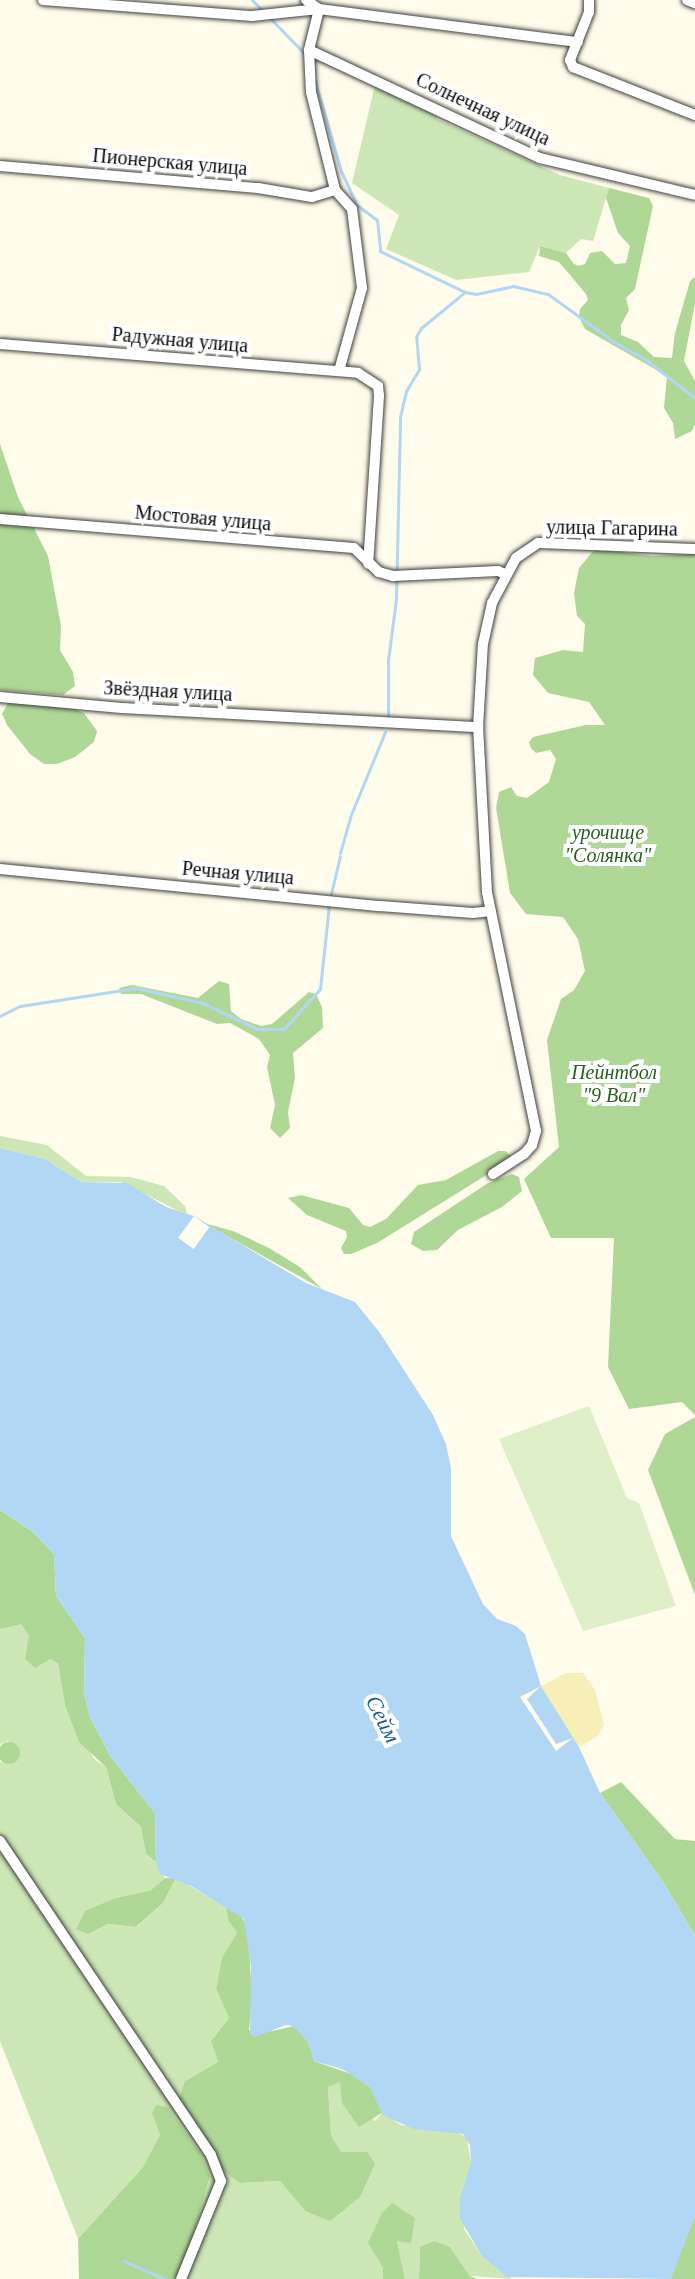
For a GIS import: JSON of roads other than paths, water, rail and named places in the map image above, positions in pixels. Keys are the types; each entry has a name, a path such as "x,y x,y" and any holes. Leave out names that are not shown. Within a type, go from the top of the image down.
{"street":[{"path":"43,0 252,16 319,9 578,42"},
{"path":"306,0 319,9"},
{"path":"589,0 589,12 570,60 573,67 695,115"},
{"path":"687,0 695,3"},
{"path":"319,9 309,50 311,92 335,190 352,209 362,288 339,371"},
{"name":"Солнечная улица","path":"309,50 540,158 695,195"},
{"name":"Пионерская улица","path":"0,166 258,188 312,197 335,190"},
{"name":"Радужная улица","path":"0,344 358,373 378,386 379,396 368,564"},
{"name":"Мостовая улица","path":"0,519 354,548 379,572 396,576 498,571 505,574"},
{"name":"улица Гагарина","path":"493,1174 524,1154 532,1145 536,1131 491,911 478,727 483,644 492,603 505,574 525,550 538,543 695,549"},
{"name":"Звёздная улица","path":"0,697 478,727"},
{"name":"Речная улица","path":"0,869 473,913 491,911"},
{"path":"0,1841 211,2155 221,2181 181,2279"}],"water":[{"name":"Сейм","path":"0,1148 45,1159 81,1182 127,1183 166,1207 194,1216 306,1283 355,1302 380,1333 433,1415 446,1444 451,1468 451,1536 483,1604 497,1619 516,1626 525,1634 541,1686 579,1747 600,1793 665,1885 695,1936 695,2216 671,2279 507,2277 482,2256 460,2219 460,2198 471,2163 470,2145 463,2134 414,2129 389,2118 382,2113 369,2086 342,2069 314,2061 308,2042 293,2026 286,2025 255,2037 250,2034 251,1967 244,1919 191,1886 160,1874 156,1862 155,1813 111,1757 90,1717 84,1693 85,1638 56,1596 54,1554 33,1532 0,1510"}],"waterway":[{"path":"252,0 264,12"},
{"path":"269,17 306,55"},
{"path":"315,81 341,171 357,205 377,220 380,251 465,292 476,294 513,286 548,294 614,342 645,359 695,398"},
{"path":"388,721 388,660 396,599 400,417 406,391 419,369 416,337 421,328 465,292"},
{"path":"340,853 350,817 385,732"},
{"path":"330,898 340,856"},
{"path":"0,1016 20,1006 136,988 203,1003 257,1029 284,1029 320,989 329,905"},
{"path":"124,2261 165,2279"}],"park label":[{"name":"урочище \"Солянка\"","path":"608,844"},
{"name":"Пейнтбол \"9 Вал\"","path":"614,1084"}]}
